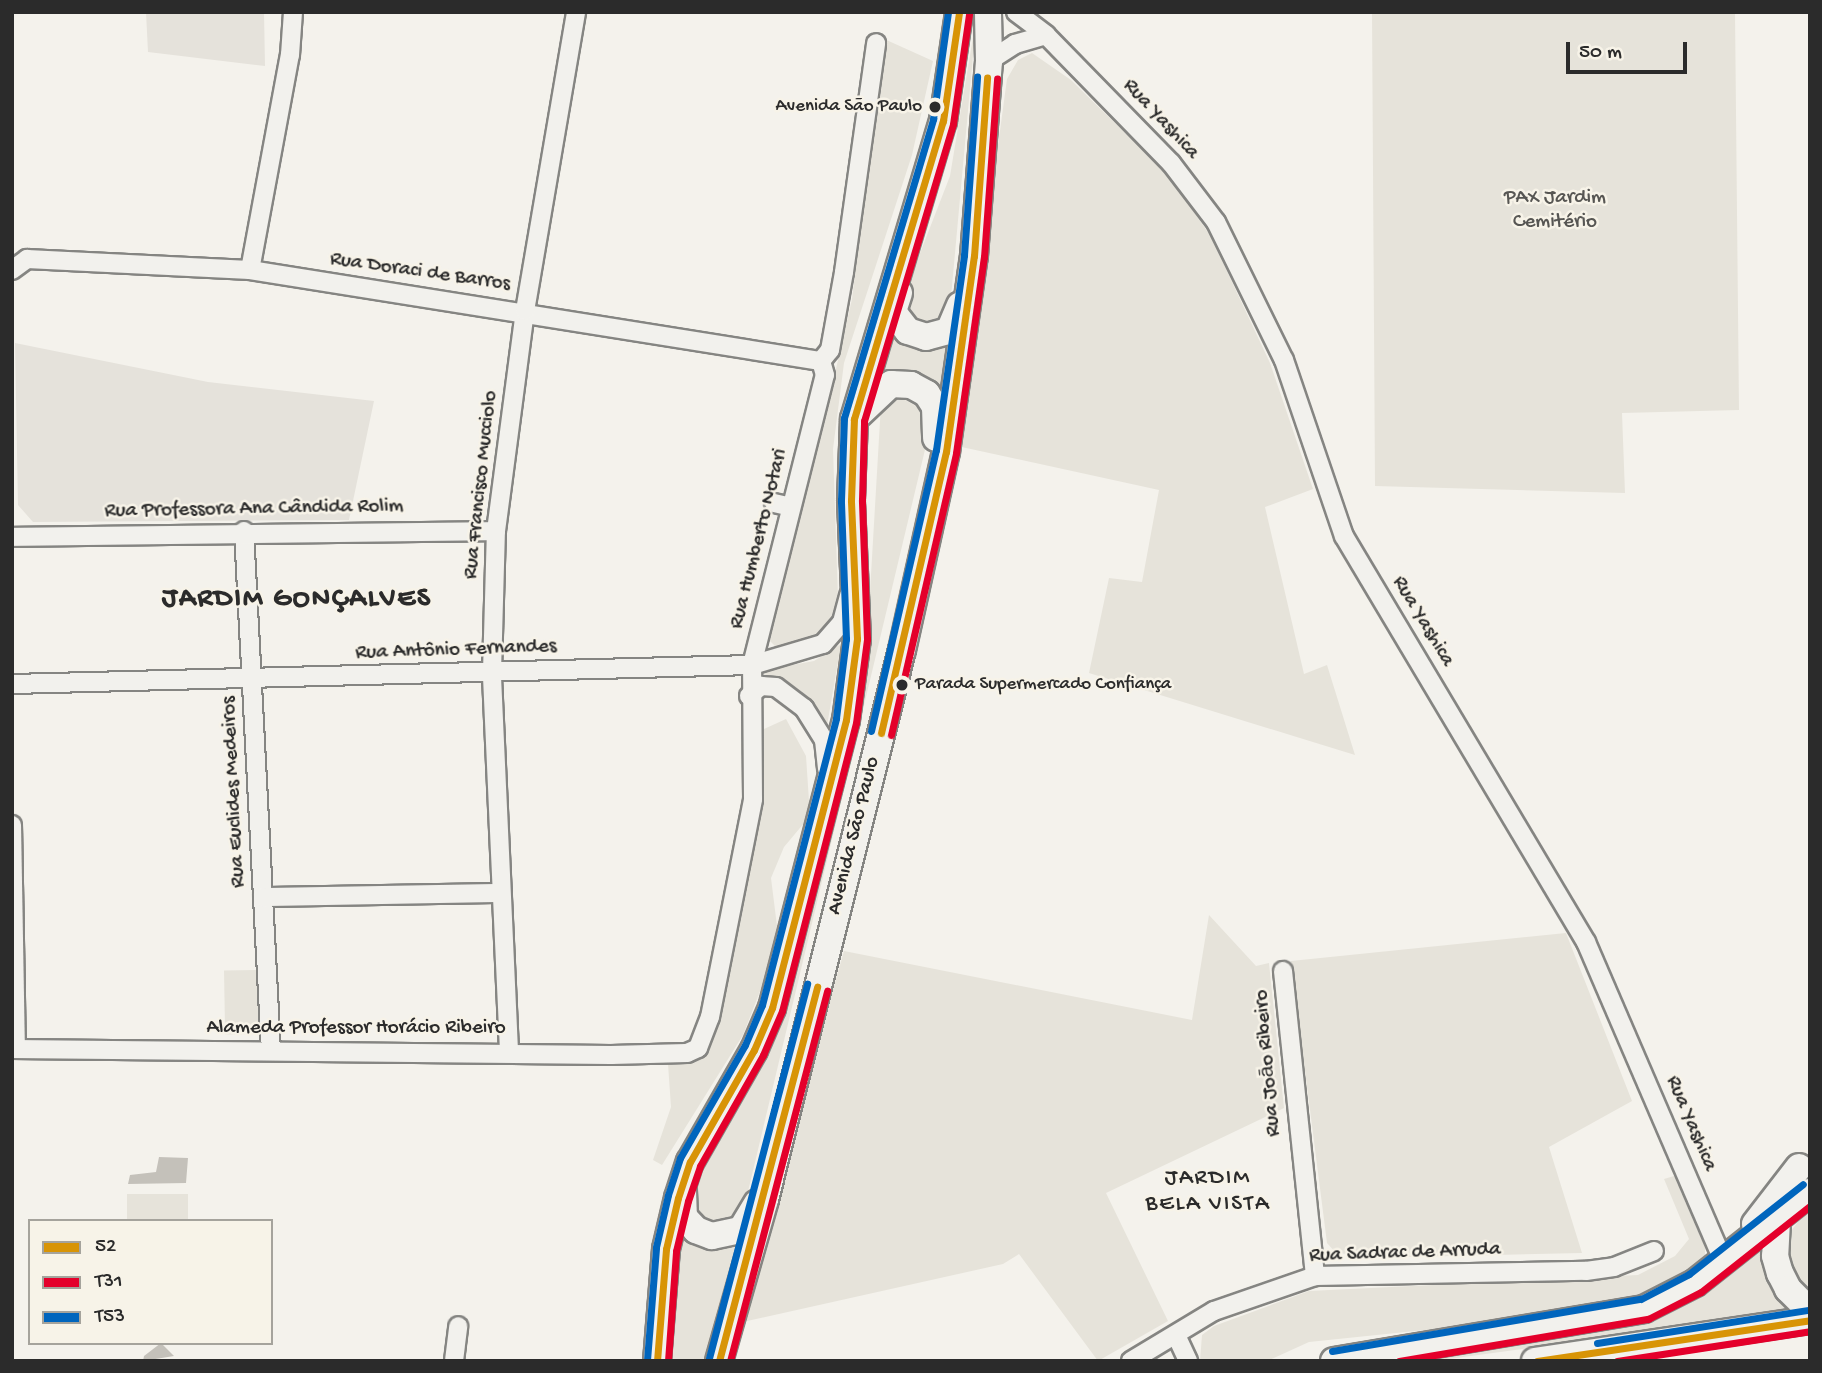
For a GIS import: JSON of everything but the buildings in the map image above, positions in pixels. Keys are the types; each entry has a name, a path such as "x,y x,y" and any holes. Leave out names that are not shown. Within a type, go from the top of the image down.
{"main road":[{"name":"Avenida São Paulo","path":"657,1354 666,1249 690,1162 754,1050 772,1008 825,805 853,678 854,419 943,121 959,12"},
{"name":"Avenida São Paulo","path":"719,1361 915,591 946,453 974,256 989,61 988,12"},
{"path":"943,121 948,144 893,312 902,326 926,337 949,331 974,256"},
{"path":"854,419 891,384 911,385 928,394 934,407 938,426 909,570 915,591"},
{"path":"690,1162 681,1200 684,1217 696,1230 724,1236 741,1230 749,1220 775,1149"},
{"path":"1724,1262 1798,1167"},
{"path":"1334,1361 1427,1342 1616,1316 1667,1298 1724,1262 1810,1192"},
{"path":"1777,1221 1775,1256 1780,1273 1810,1311"},
{"path":"1535,1361 1810,1320"}],"street":[{"path":"250,270 290,55 293,12"},
{"name":"Rua Francisco Mucciolo","path":"509,1051 492,672 496,531 525,312 576,12"},
{"name":"Rua Yashica","path":"1016,12 1046,35 1171,163 1216,222 1284,360 1344,536 1586,942 1724,1262"},
{"path":"989,61 1015,44 1046,35"},
{"name":"Rua Humberto Notari","path":"698,1048 710,1017 753,799 749,696 752,665 783,505 825,375 821,361 830,350 844,272 876,44"},
{"name":"Rua Doraci de Barros","path":"12,270 27,260 250,270 821,361"},
{"name":"Rua Professora Ana Cândida Rolim","path":"12,537 244,531 496,531"},
{"name":"Rua Euclides Medeiros","path":"244,531 271,1051"},
{"name":"Rua Antônio Fernandes","path":"12,684 251,681 752,665 823,645 842,622 853,578"},
{"path":"749,696 761,686 776,687 815,723 828,756 825,805"},
{"path":"12,825 14,1049"},
{"path":"263,897 501,893"},
{"name":"Rua Joāo Ribeiro","path":"1283,971 1315,1276"},
{"name":"Alameda Professor Horácio Ribeiro","path":"14,1049 509,1051 611,1055 687,1053 698,1048"},
{"name":"Rua Sadrac de Arruda","path":"1130,1361 1214,1311 1315,1276 1586,1271 1614,1267 1654,1251"},
{"path":"454,1361 458,1326"},
{"path":"1175,1335 1188,1361"}],"shaded area":[{"path":"146,12 264,12 265,66 148,52"},
{"path":"15,343 208,382 374,401 349,520 33,522 18,505"},
{"path":"159,1157 188,1158 186,1183 128,1184 130,1175 156,1172"},
{"path":"158,1345 163,1345 174,1356 143,1361 144,1356"}],"green space":[{"path":"971,12 977,12 950,308 941,320 924,325 910,314 905,292 950,176 973,37"},
{"name":"PAX Jardim Cemitério","path":"1372,12 1735,12 1739,410 1622,413 1625,493 1375,486"},
{"path":"882,38 933,61 912,155 844,363 833,449 838,598 832,620 816,641 791,651 777,648 769,640 769,621 819,443 852,299 863,210 861,175"},
{"path":"1032,53 1071,80 1167,174 1210,235 1270,363 1313,489 1265,507 1304,674 1327,665 1355,755 1089,673 1109,578 1142,582 1159,490 957,446 1007,79 1018,60"},
{"path":"884,325 949,341 943,393 932,384 877,378"},
{"path":"900,397 921,409 929,433 745,1204 731,1222 719,1226 695,1216 692,1185 732,1103 866,660 881,404"},
{"path":"841,644 827,726 792,690 759,671 814,661"},
{"path":"786,719 806,756 810,816 784,847 771,878 777,926 764,981 743,1035 662,1165 653,1160 671,1107 668,1064 695,1061 705,1050 718,1014 761,813 758,764 764,729"},
{"path":"1209,915 1256,966 1269,963 1284,1108 1106,1193 1168,1321 1098,1361 1019,1254 1003,1264 738,1323 844,951 1192,1020"},
{"path":"1566,933 1632,1101 1549,1147 1582,1253 1367,1258 1335,1252 1327,1243 1291,961"},
{"path":"259,970 260,1034 225,1035 224,971"},
{"path":"1674,1176 1705,1247 1705,1257 1674,1280 1630,1302 1512,1321 1309,1342 1267,1361 1200,1361 1202,1335 1214,1326 1309,1291 1638,1275 1675,1256 1689,1239 1664,1179"},
{"path":"127,1194 188,1194 188,1219 127,1219"},
{"path":"1810,1206 1810,1290 1789,1266 1787,1249 1791,1231"},
{"path":"679,1221 701,1244 733,1248 747,1241 709,1361 669,1361"},
{"path":"1762,1239 1767,1274 1788,1313 1434,1361 1433,1348 1606,1328"}],"transit line":[{"name":"T53","path":"647,1360 656,1247 668,1195 680,1158 745,1045 762,1005 836,718 846,639 841,500 844,418 933,119 948,12"},
{"name":"52","path":"657,1361 666,1249 678,1198 690,1162 754,1050 772,1008 846,720 857,639 851,500 854,419 943,121 959,12"},
{"name":"T31","path":"668,1361 676,1251 688,1201 700,1166 763,1055 782,1011 856,723 867,639 862,500 864,421 953,124 969,14"},
{"name":"T53","path":"871,731 936,450 964,255 977,76"},
{"name":"52","path":"881,733 946,452 974,256 987,77"},
{"name":"T31","path":"891,735 956,453 984,257 997,78"},
{"name":"T53","path":"709,1358 807,984"},
{"name":"52","path":"719,1361 817,987"},
{"name":"T31","path":"730,1361 827,990"},
{"name":"T53","path":"1332,1351 1641,1299 1689,1274 1803,1184"},
{"name":"T31","path":"1399,1361 1648,1319 1701,1292 1810,1206"},
{"name":"T53","path":"1597,1343 1808,1310"},
{"name":"52","path":"1537,1361 1810,1320"},
{"name":"T31","path":"1617,1361 1810,1331"}],"place":[{"name":"Avenida São Paulo","path":"935,107"},
{"name":"Parada Supermercado Confiança","path":"902,685"}],"district":[{"name":"JARDIM GONÇALVES","path":"297,600"},
{"name":"JARDIM BELA VISTA","path":"1208,1192"}]}
